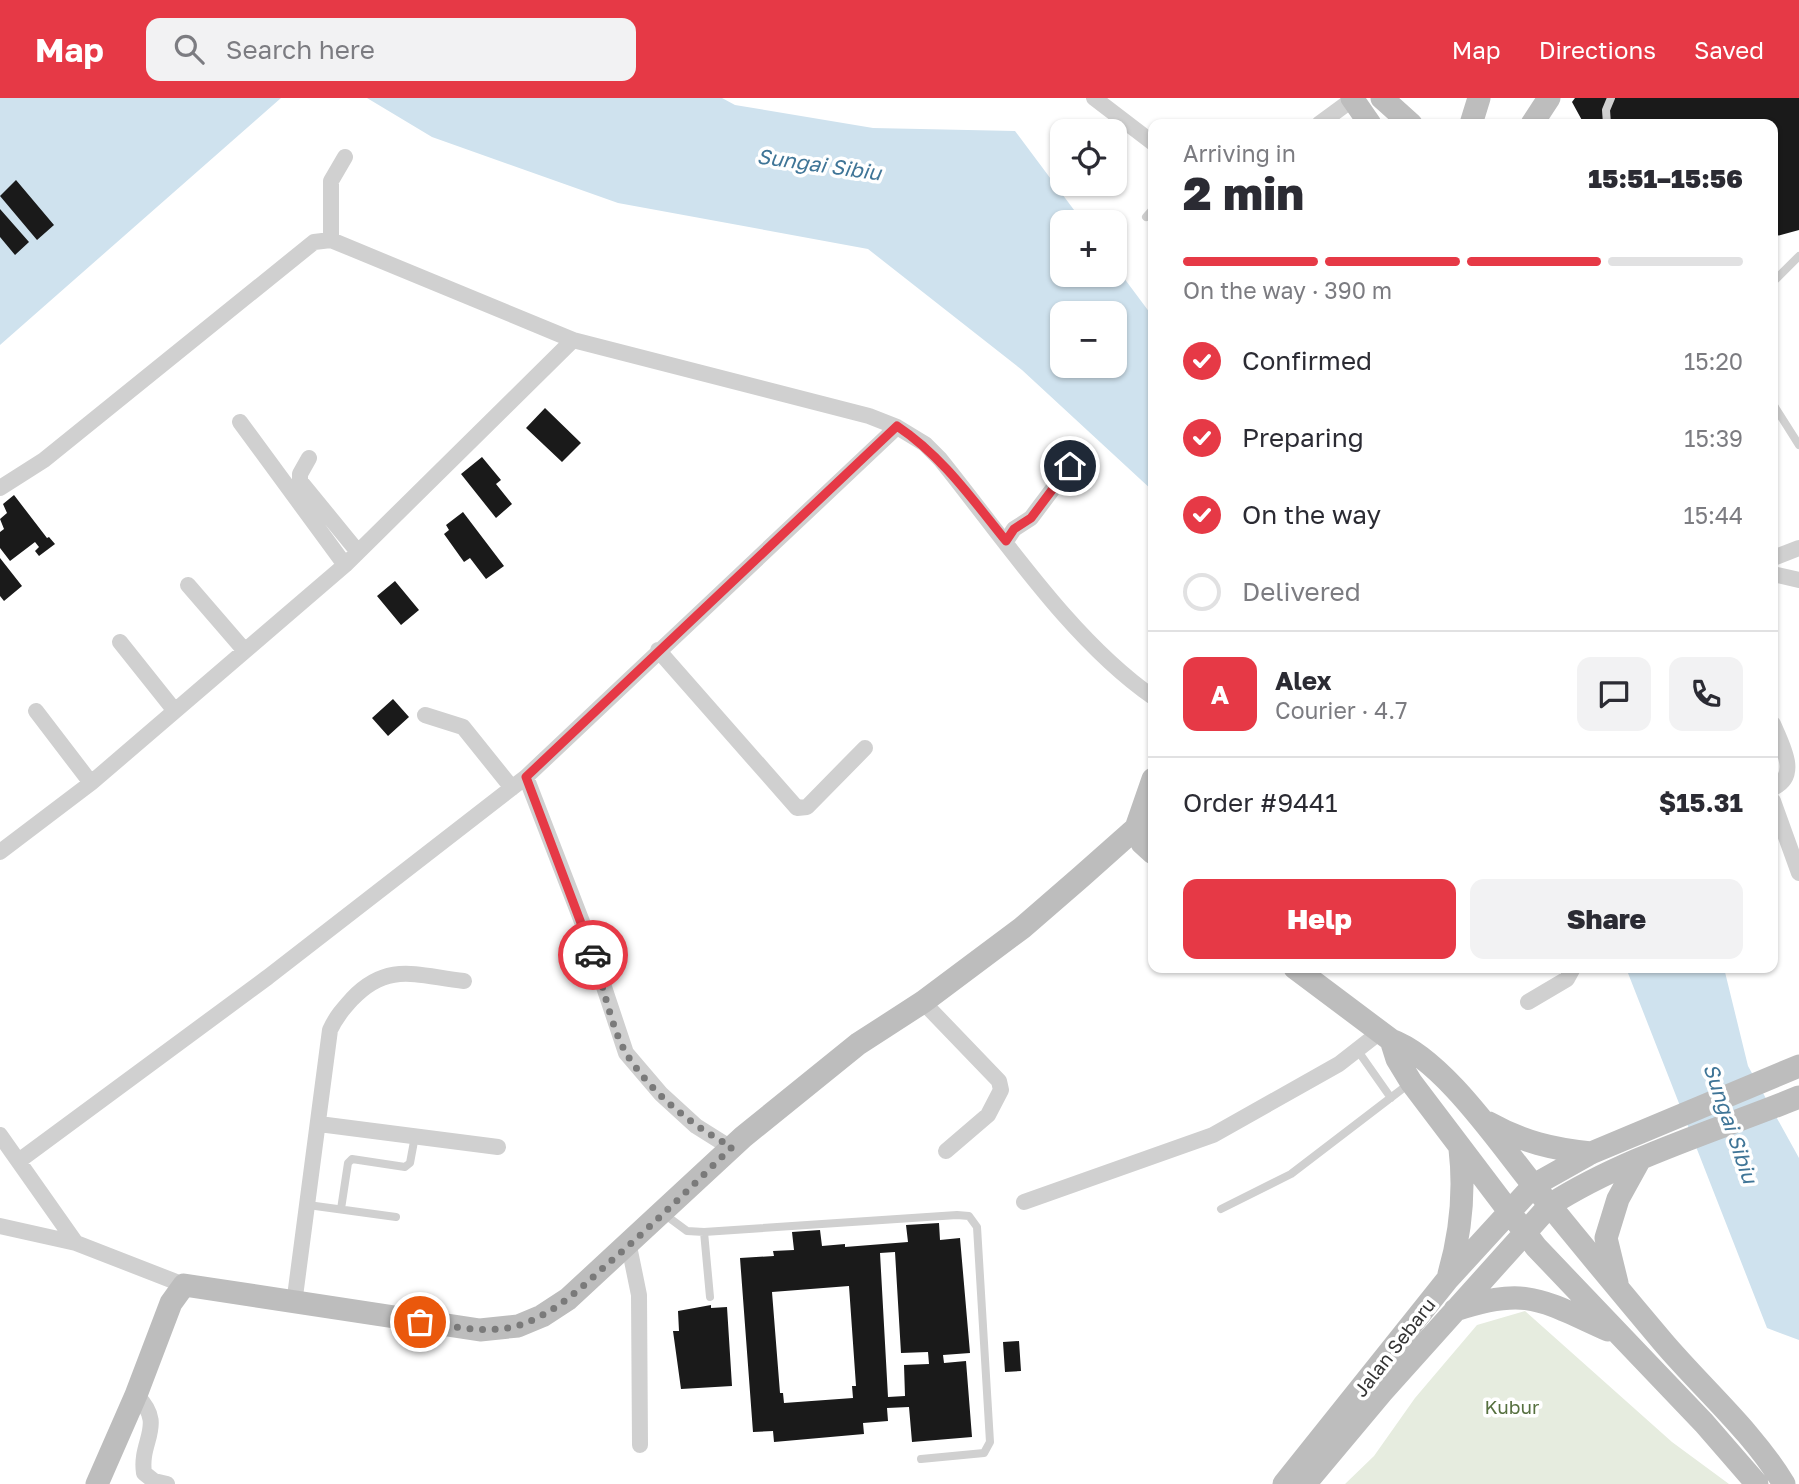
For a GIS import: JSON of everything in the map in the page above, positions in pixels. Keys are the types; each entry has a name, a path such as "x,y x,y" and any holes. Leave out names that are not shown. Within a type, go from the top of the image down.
{"street":[{"path":"1094,98 1148,139"},
{"path":"1382,98 1405,119"},
{"path":"1473,119 1479,98"},
{"path":"1535,119 1549,98"},
{"path":"1326,119 1352,99 1366,119"},
{"path":"331,240 331,181 345,157"},
{"path":"0,488 44,460 314,242 331,240 573,340 828,404 897,426 925,444 940,459 1102,655 1148,693"},
{"path":"0,852 91,783 345,565 573,340"},
{"path":"240,422 345,565"},
{"path":"20,1160 268,977 526,777 897,426"},
{"path":"309,458 300,474 300,481 358,552"},
{"path":"1006,541 1014,529 1031,518 1070,466"},
{"path":"1778,556 1799,548"},
{"path":"1778,575 1799,580"},
{"path":"188,585 245,651"},
{"path":"120,642 175,711"},
{"path":"658,650 797,808 807,807 865,748"},
{"path":"36,711 91,783"},
{"path":"425,715 463,727 512,788"},
{"path":"1778,734 1793,766 1792,777 1787,783 1778,786"},
{"path":"526,777 584,927 626,1053 661,1094 696,1126 732,1147"},
{"path":"0,1226 76,1243 184,1285 294,1304 480,1330 518,1326 542,1316 568,1299 664,1214 732,1147 858,1044 923,1002 1022,928 1136,828 1148,793"},
{"path":"1778,814 1799,873"},
{"path":"1136,828 1142,844 1148,849"},
{"path":"294,1304 330,1030 336,1016 366,985 394,973 464,981"},
{"path":"1302,973 1386,1036 1425,1058 1760,1451 1784,1484"},
{"path":"1528,1002 1567,979 1570,973"},
{"path":"923,1002 999,1082 1001,1090 988,1115 946,1151"},
{"path":"1024,1202 1200,1141 1386,1036"},
{"path":"1386,1036 1411,1082 1524,1233 1704,1423 1757,1484"},
{"name":"Jalan Sebaru","path":"1284,1484 1447,1280 1534,1185 1591,1153 1798,1067"},
{"name":"Jalan Sebaru","path":"1305,1484 1455,1310 1550,1205 1639,1161 1799,1097"},
{"path":"1477,1116 1520,1140 1549,1149 1591,1153"},
{"path":"319,1124 498,1147"},
{"path":"0,1135 76,1243"},
{"path":"1447,1280 1457,1246 1462,1209 1464,1180 1460,1148"},
{"path":"1618,1287 1606,1238 1618,1199 1639,1161"},
{"path":"629,1246 639,1295 640,1445"},
{"path":"97,1484 136,1395 171,1303 184,1285"},
{"path":"1455,1310 1491,1298 1519,1295 1546,1302 1617,1334"},
{"path":"136,1395 149,1408 152,1419 144,1473 154,1481 167,1484"}],"lane":[{"path":"1607,119 1606,110 1612,98"},
{"path":"1778,277 1799,256"},
{"path":"1778,412 1799,445"},
{"path":"1358,1051 1391,1098"},
{"path":"1221,1209 1291,1174 1411,1082"},
{"path":"341,1209 348,1163 352,1159 405,1167 410,1163 415,1136"},
{"path":"308,1205 396,1217"},
{"path":"664,1214 687,1231 704,1232 969,1216 977,1227 990,1442 984,1453 921,1459"},
{"path":"704,1232 710,1297"}],"green space":[{"name":"Kubur","path":"1525,1311 1672,1442 1729,1484 1345,1484 1374,1456 1415,1398 1477,1325"}],"water":[{"path":"0,98 281,98 0,345"},
{"name":"Sungai Sibiu","path":"367,98 722,98 735,105 873,128 1015,131 1050,178 1050,196 1064,196 1074,210 1050,210 1050,287 1127,287 1127,282 1148,310 1148,486 1022,370 868,249 618,203 432,137"},
{"name":"Sungai Sibiu","path":"1628,973 1725,973 1748,1066 1799,1158 1799,1340 1767,1328"}],"building":[{"path":"1575,98 1799,98 1799,230 1778,236 1778,119 1581,119 1572,102"},
{"path":"16,180 54,225 37,240 0,196"},
{"path":"0,209 29,242 15,255 0,237"},
{"path":"545,408 581,443 562,462 526,428"},
{"path":"482,457 501,480 496,484 512,504 496,518 461,474"},
{"path":"14,495 47,538 55,544 39,556 35,551 39,547 35,542 10,561 0,548 0,532 4,529 0,519 7,513 3,504"},
{"path":"463,512 504,566 486,579 470,558 464,562 444,534 449,530 446,525"},
{"path":"0,558 22,586 4,601 0,596"},
{"path":"395,581 419,610 401,625 377,596"},
{"path":"393,699 409,717 388,736 372,718"},
{"path":"939,1223 940,1240 960,1238 970,1353 943,1355 944,1363 966,1361 972,1437 912,1442 909,1407 887,1408 888,1421 863,1423 864,1434 774,1442 773,1431 753,1432 740,1258 774,1256 773,1251 794,1250 792,1232 820,1230 822,1246 908,1242 906,1225","holes":["895,1252 901,1353 928,1352 929,1364 904,1365 905,1396 888,1397 880,1253","849,1286 856,1386 852,1386 853,1398 784,1403 783,1393 780,1393 772,1292"]},
{"path":"711,1305 711,1308 727,1307 732,1386 681,1389 673,1331 679,1331 678,1311"},
{"path":"1019,1341 1021,1371 1005,1372 1003,1342"}],"way so far":[{"path":"420,1322 480,1330 518,1326 542,1316 568,1299 629,1246 732,1147 696,1126 661,1094 626,1053 593,955"}],"route":[{"path":"593,955 526,777 897,426 925,444 940,459 1006,541 1014,529 1031,518 1070,466"}]}
